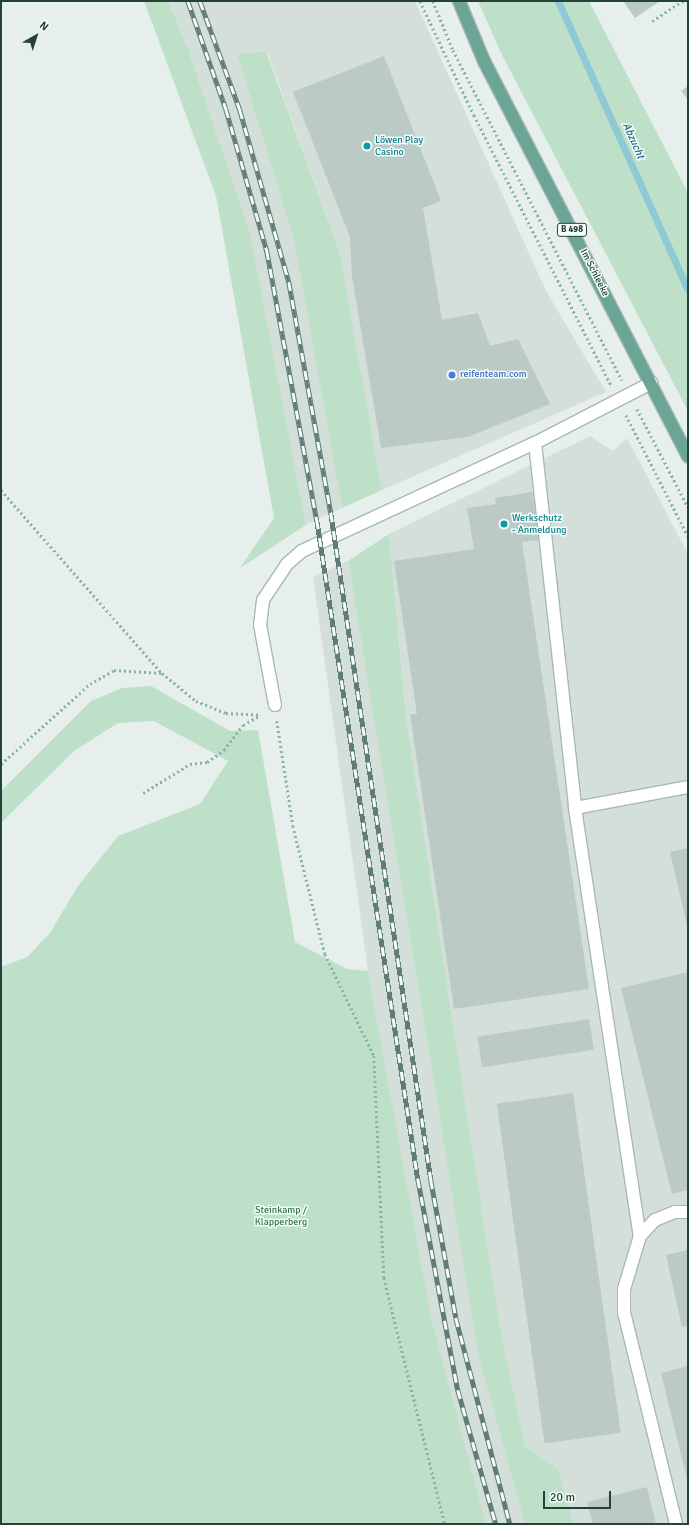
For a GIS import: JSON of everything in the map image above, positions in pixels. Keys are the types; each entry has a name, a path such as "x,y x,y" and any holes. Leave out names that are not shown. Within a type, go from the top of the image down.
{"main road":[{"name":"Im Schleeke","path":"459,1 484,61 688,457"}],"lane":[{"path":"275,705 260,625 263,600 287,564 302,551 535,443 619,401 651,383"},
{"path":"535,443 575,808 640,1236"},
{"path":"575,808 688,787"},
{"path":"676,1524 624,1312 624,1289 630,1262 640,1236 654,1220 675,1212 688,1212"}],"path":[{"path":"420,1 474,115 688,536"},
{"path":"432,1 453,50 688,507"},
{"path":"652,20 683,1"},
{"path":"1,490 162,673 196,701 226,713 261,715"},
{"path":"1,764 90,684 114,670 162,673"},
{"path":"144,793 190,764 207,762 224,750 243,725 275,705 293,826 325,954 374,1056 384,1278 445,1524"}],"shaded area":[{"path":"168,1 415,1 546,291 606,392 382,490 340,253 267,51 237,54 294,241 342,508 306,525 251,237 187,46"},
{"path":"590,436 613,451 627,438 688,554 688,1524 574,1524 558,1469 525,1446 500,1327 406,718 389,534"},
{"path":"348,561 479,1359 525,1524 486,1524 432,1321 368,971 313,577"}],"green space":[{"path":"144,1 168,1 187,46 251,237 306,525 240,568 274,518 216,196"},
{"path":"478,1 589,1 688,193 688,411 501,53"},
{"path":"266,51 340,253 382,490 342,508 294,241 237,54"},
{"path":"389,534 406,718 500,1327 525,1446 558,1469 574,1524 525,1524 479,1359 348,561"},
{"name":"Steinkamp / Klapperberg","path":"151,686 230,731 258,730 295,942 347,969 368,971 432,1321 486,1524 1,1524 1,967 27,957 50,933 78,886 118,836 200,804 228,761 154,721 118,723 74,751 1,823 1,791 91,701 122,688"}],"building":[{"path":"623,1 660,1 635,18"},
{"path":"384,56 441,201 423,208 442,320 478,313 490,346 518,339 550,404 468,437 381,448 352,276 350,237 293,92"},
{"path":"688,86 688,100 681,91"},
{"path":"532,492 540,540 522,542 589,989 454,1009 410,714 417,714 394,561 474,549 467,508 496,504 495,498"},
{"path":"688,848 688,925 687,925 670,852"},
{"path":"688,972 688,1190 672,1194 621,988"},
{"path":"589,1019 594,1050 482,1067 477,1037"},
{"path":"573,1093 621,1433 544,1443 497,1104"},
{"path":"688,1250 688,1326 682,1327 666,1255"},
{"path":"688,1366 688,1479 687,1479 661,1373"},
{"path":"647,1487 656,1524 593,1524 587,1502"}],"waterway":[{"name":"Abzucht","path":"558,1 688,290"}],"railway":[{"path":"188,1 226,109 267,251 317,520 418,1179 458,1390 496,1524"},
{"path":"200,1 240,110 289,282 331,513 431,1180 456,1318 510,1524"}],"place":[{"name":"Löwen Play Casino","path":"367,146"},
{"name":"reifenteam.com","path":"452,375"},
{"name":"Werkschutz - Anmeldung","path":"504,524"}]}
